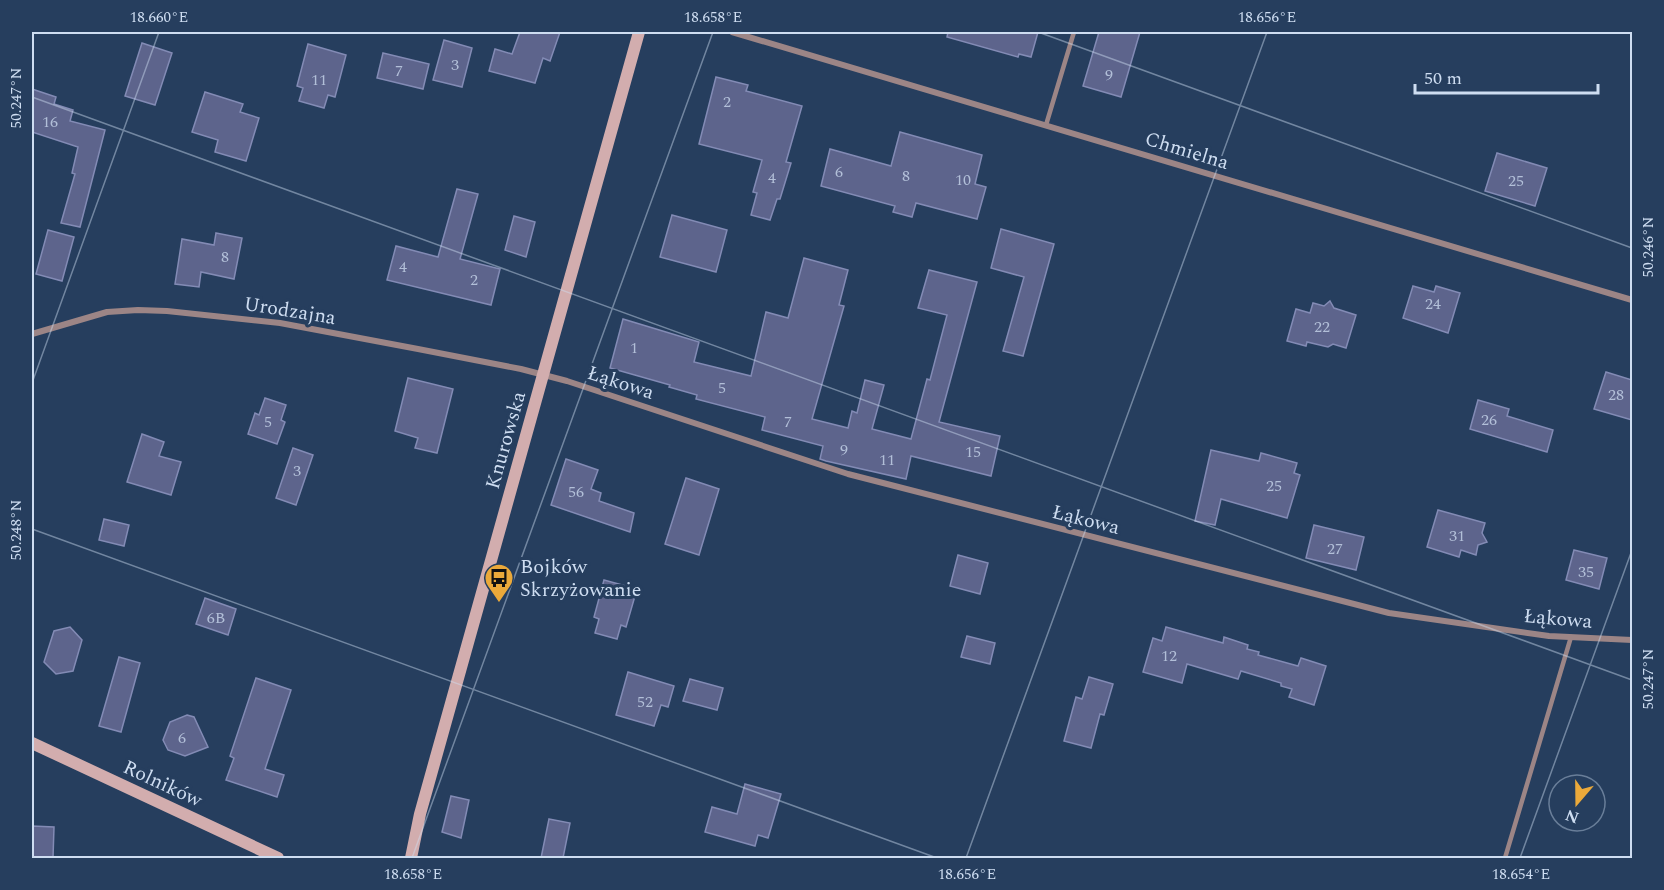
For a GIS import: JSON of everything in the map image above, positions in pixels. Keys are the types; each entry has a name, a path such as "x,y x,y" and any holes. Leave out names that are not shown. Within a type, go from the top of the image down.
{"street":[{"name":"Knurowska","path":"411,858 423,803 639,32"},
{"name":"Chmielna","path":"732,32 1632,300"},
{"name":"Urodzajna","path":"32,334 107,312 167,311 280,323 544,375"},
{"name":"Łąkowa","path":"544,375 848,474 1389,614 1571,637 1632,640"},
{"name":"Rolników","path":"32,743 278,858"}],"lane":[{"path":"1046,125 1074,32"},
{"path":"1505,858 1571,637"}],"building":[{"path":"520,32 560,32 550,61 543,58 535,83 489,71 495,49 512,54"},
{"path":"948,32 1038,32 1031,57 1019,54 1018,57 947,37"},
{"path":"1099,32 1140,32 1121,97 1083,86"},
{"path":"444,40 472,48 462,87 433,80"},
{"path":"142,43 172,53 155,105 125,96"},
{"path":"308,44 346,55 335,97 328,95 324,108 299,101 303,88 297,86"},
{"path":"383,53 429,64 423,89 377,78"},
{"path":"716,77 748,85 746,91 802,106 786,162 791,163 780,199 777,199 770,220 751,215 757,193 753,192 762,160 699,144"},
{"path":"32,89 56,97 54,104 73,110 70,121 105,130 80,227 61,223 75,174 72,173 78,147 32,132"},
{"path":"205,92 243,104 240,112 259,118 246,161 215,152 218,140 192,132"},
{"path":"900,132 982,155 975,184 986,187 977,219 916,203 912,217 893,212 895,206 821,186 830,149 891,166"},
{"path":"1497,153 1547,168 1535,206 1485,191"},
{"path":"457,189 478,194 460,259 500,269 491,305 387,280 396,246 438,257"},
{"path":"672,215 727,230 716,272 660,257"},
{"path":"514,216 535,222 526,257 505,250"},
{"path":"1001,229 1054,244 1023,356 1003,351 1024,277 991,268"},
{"path":"48,230 74,237 62,281 36,274"},
{"path":"216,233 242,238 234,279 201,272 199,287 175,284 182,239 214,245"},
{"path":"804,258 848,270 839,305 844,306 812,419 848,428 852,411 857,413 865,380 884,385 872,429 911,439 947,315 918,308 929,270 977,282 939,422 1000,436 991,476 911,456 906,479 826,461 820,459 823,446 762,430 765,417 696,399 697,395 669,387 670,385 610,368 623,319 699,342 694,362 751,376 766,312 788,318"},
{"path":"1413,286 1434,292 1436,286 1460,293 1448,333 1403,318"},
{"path":"1330,301 1334,308 1356,315 1346,348 1333,344 1328,347 1307,342 1306,346 1287,341 1296,309 1310,313 1313,303 1324,306"},
{"path":"1606,372 1632,380 1632,420 1594,409"},
{"path":"408,378 453,389 437,453 415,448 418,438 395,431"},
{"path":"265,398 286,405 281,420 285,422 277,444 248,434 255,413 259,415"},
{"path":"1478,400 1509,409 1507,416 1553,430 1547,452 1470,429"},
{"path":"142,434 164,442 159,456 181,462 171,495 127,482"},
{"path":"293,448 313,455 296,505 276,498"},
{"path":"1211,450 1259,461 1261,453 1297,463 1294,473 1300,475 1287,518 1221,499 1215,525 1195,521"},
{"path":"566,459 598,470 591,489 601,493 599,501 634,513 630,532 551,505"},
{"path":"686,478 719,489 699,555 665,544"},
{"path":"1438,510 1485,523 1482,533 1487,542 1478,545 1476,555 1461,550 1459,557 1427,547"},
{"path":"104,519 129,525 124,546 99,540"},
{"path":"1314,525 1364,537 1356,570 1306,558"},
{"path":"1574,550 1607,558 1599,589 1566,580"},
{"path":"958,555 988,563 980,594 950,586"},
{"path":"604,580 637,589 626,627 621,625 617,639 595,633 599,619 594,617"},
{"path":"205,598 236,609 228,635 196,624"},
{"path":"70,627 82,640 73,671 56,674 44,662 54,631"},
{"path":"1166,627 1223,643 1224,637 1248,645 1247,649 1259,652 1258,655 1298,666 1301,658 1326,666 1314,705 1289,697 1292,689 1281,686 1281,683 1241,671 1238,679 1187,664 1182,683 1143,672 1153,638 1162,641"},
{"path":"967,636 995,643 990,664 961,657"},
{"path":"119,657 140,663 121,732 99,726"},
{"path":"628,672 674,686 668,707 661,705 654,726 616,715"},
{"path":"1089,677 1113,684 1104,715 1100,714 1091,748 1064,741 1076,697 1082,699"},
{"path":"256,678 291,690 265,769 284,775 277,797 226,780 234,758 230,756"},
{"path":"690,679 723,688 717,710 683,701"},
{"path":"187,715 194,717 208,747 185,756 168,750 163,740 170,722"},
{"path":"745,784 781,794 768,838 758,835 755,846 705,832 712,807 737,814"},
{"path":"451,796 469,800 461,838 442,832"},
{"path":"549,819 570,823 563,858 541,858"},
{"path":"32,826 54,827 53,858 32,858"}],"place":[{"name":"Bojków Skrzyżowanie","path":"499,604"}]}
